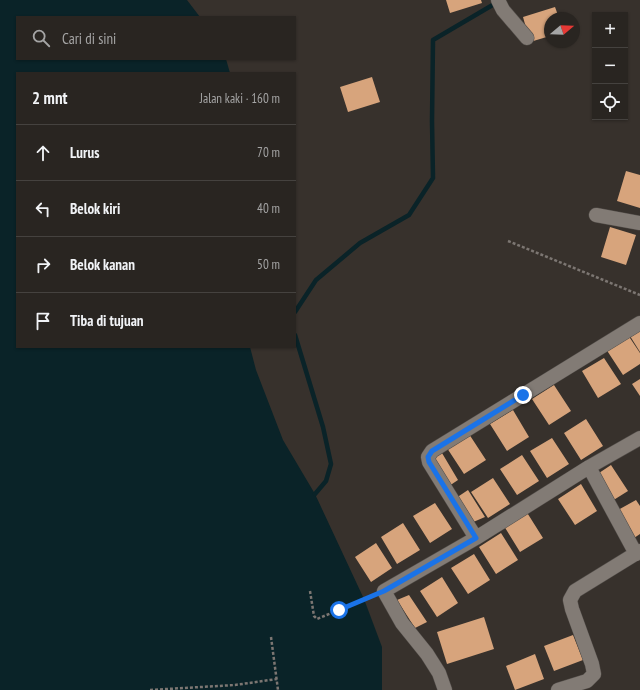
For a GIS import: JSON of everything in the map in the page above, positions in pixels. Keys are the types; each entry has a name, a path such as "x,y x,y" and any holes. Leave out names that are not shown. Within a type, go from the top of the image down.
{"street":[{"path":"501,5 527,38"},
{"path":"596,215 640,223"},
{"path":"476,538 429,462 428,457 432,451 640,323"},
{"path":"445,690 439,674 427,654 402,623 384,591 476,538 588,467 640,438"},
{"path":"558,690 587,681 594,674 570,600 575,592 638,552 588,467"}],"path":[{"path":"508,241 640,294"},
{"path":"310,591 314,616 317,619 384,591"},
{"path":"271,637 278,690"},
{"path":"150,690 235,685 276,679"}],"water":[{"path":"0,0 187,0 199,16 16,16 16,60 226,60 230,72 16,72 16,348 250,348 256,370 283,440 315,494 364,599 382,647 382,690 0,690"}],"building":[{"path":"446,0 481,0 482,3 450,13"},
{"path":"555,7 557,12 544,12 544,38 530,42 523,17"},
{"path":"372,77 380,102 348,112 340,87"},
{"path":"626,171 640,175 640,208 617,201"},
{"path":"610,227 636,235 626,265 601,257"},
{"path":"640,330 640,352 630,336"},
{"path":"628,335 640,353 640,364 623,375 606,349"},
{"path":"604,358 621,384 598,398 582,371"},
{"path":"640,379 640,396 632,384"},
{"path":"554,385 571,411 549,425 532,399"},
{"path":"513,410 529,437 507,451 490,424"},
{"path":"586,419 603,446 581,460 564,433"},
{"path":"469,434 486,460 464,474 447,448"},
{"path":"552,438 569,464 547,478 530,451"},
{"path":"442,453 458,480 449,486 434,458"},
{"path":"522,455 539,481 517,495 500,469"},
{"path":"611,465 628,491 612,501 596,475"},
{"path":"493,478 510,504 488,518 471,492"},
{"path":"581,484 597,511 575,525 558,499"},
{"path":"468,490 485,517 471,523 456,498"},
{"path":"636,500 640,506 640,534 634,538 618,510"},
{"path":"435,503 452,529 430,543 413,516"},
{"path":"526,511 543,538 520,552 504,526"},
{"path":"403,523 420,550 397,564 381,537"},
{"path":"501,533 518,560 496,574 479,547"},
{"path":"376,543 392,568 371,582 355,557"},
{"path":"474,554 490,580 468,594 451,568"},
{"path":"442,577 458,603 437,617 420,591"},
{"path":"409,595 427,622 415,628 397,600"},
{"path":"484,617 494,649 447,664 437,632"},
{"path":"573,635 583,660 554,671 544,646"},
{"path":"535,654 544,679 515,690 506,666"}],"waterway":[{"path":"296,310 316,280 360,243 409,215 433,178 433,40 496,3"},
{"path":"296,338 323,427 331,464 326,481 315,494"}],"route":[{"path":"339,610 384,591 476,538 429,462 428,457 432,451 523,395"}]}
